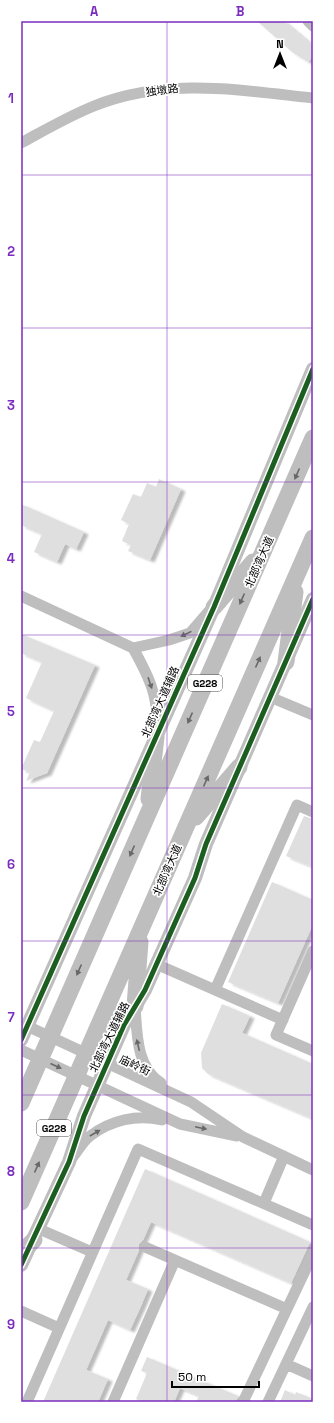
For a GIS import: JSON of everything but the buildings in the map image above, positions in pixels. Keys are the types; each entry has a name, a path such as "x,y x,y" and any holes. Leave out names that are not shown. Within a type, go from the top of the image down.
{"highway":[{"name":"北部湾大道","path":"21,1102 313,438"},
{"name":"北部湾大道","path":"21,1202 313,538"},
{"path":"214,607 264,550"},
{"path":"286,662 298,572"},
{"path":"147,815 156,737"},
{"path":"185,830 240,767"},
{"path":"96,1031 135,1006 141,928"},
{"path":"21,1254 37,1234"}],"main road":[{"name":"北部湾大道辅路","path":"21,1040 214,607 313,369"},
{"name":"北部湾大道辅路","path":"21,1265 37,1234 69,1162 84,1116 124,1025 156,964 195,878 206,844 313,600"}],"street":[{"path":"308,21 313,26"},
{"name":"独墩路","path":"21,143 94,106 135,93 183,87 227,88 313,98"},
{"path":"21,596 133,648 169,640 190,633 214,607"},
{"path":"133,648 150,681 155,700 158,713 156,737"},
{"path":"270,697 313,715"},
{"path":"215,990 297,805 313,812"},
{"path":"313,951 276,1035 313,1051"},
{"path":"156,964 283,1020"},
{"path":"135,1006 137,1045 149,1074 191,1102"},
{"name":"庙岭街","path":"27,1026 191,1102 243,1137 313,1170"},
{"name":"庙岭街","path":"21,1050 180,1124 243,1137"},
{"path":"69,1162 89,1137 109,1125 132,1118 152,1117 180,1124"},
{"path":"27,1402 138,1149 313,1225"},
{"path":"264,1203 284,1156"},
{"path":"37,1234 92,1252"},
{"path":"145,1247 287,1309"},
{"path":"243,1402 313,1254"},
{"path":"113,1402 175,1260"},
{"path":"268,1402 313,1307"},
{"path":"21,1311 59,1328"},
{"path":"286,1364 313,1376"}],"cycle path":[{"path":"21,1040 214,607 313,369"},
{"path":"21,1265 69,1162 84,1116 124,1025 145,990 195,878 206,844 313,599"}]}
